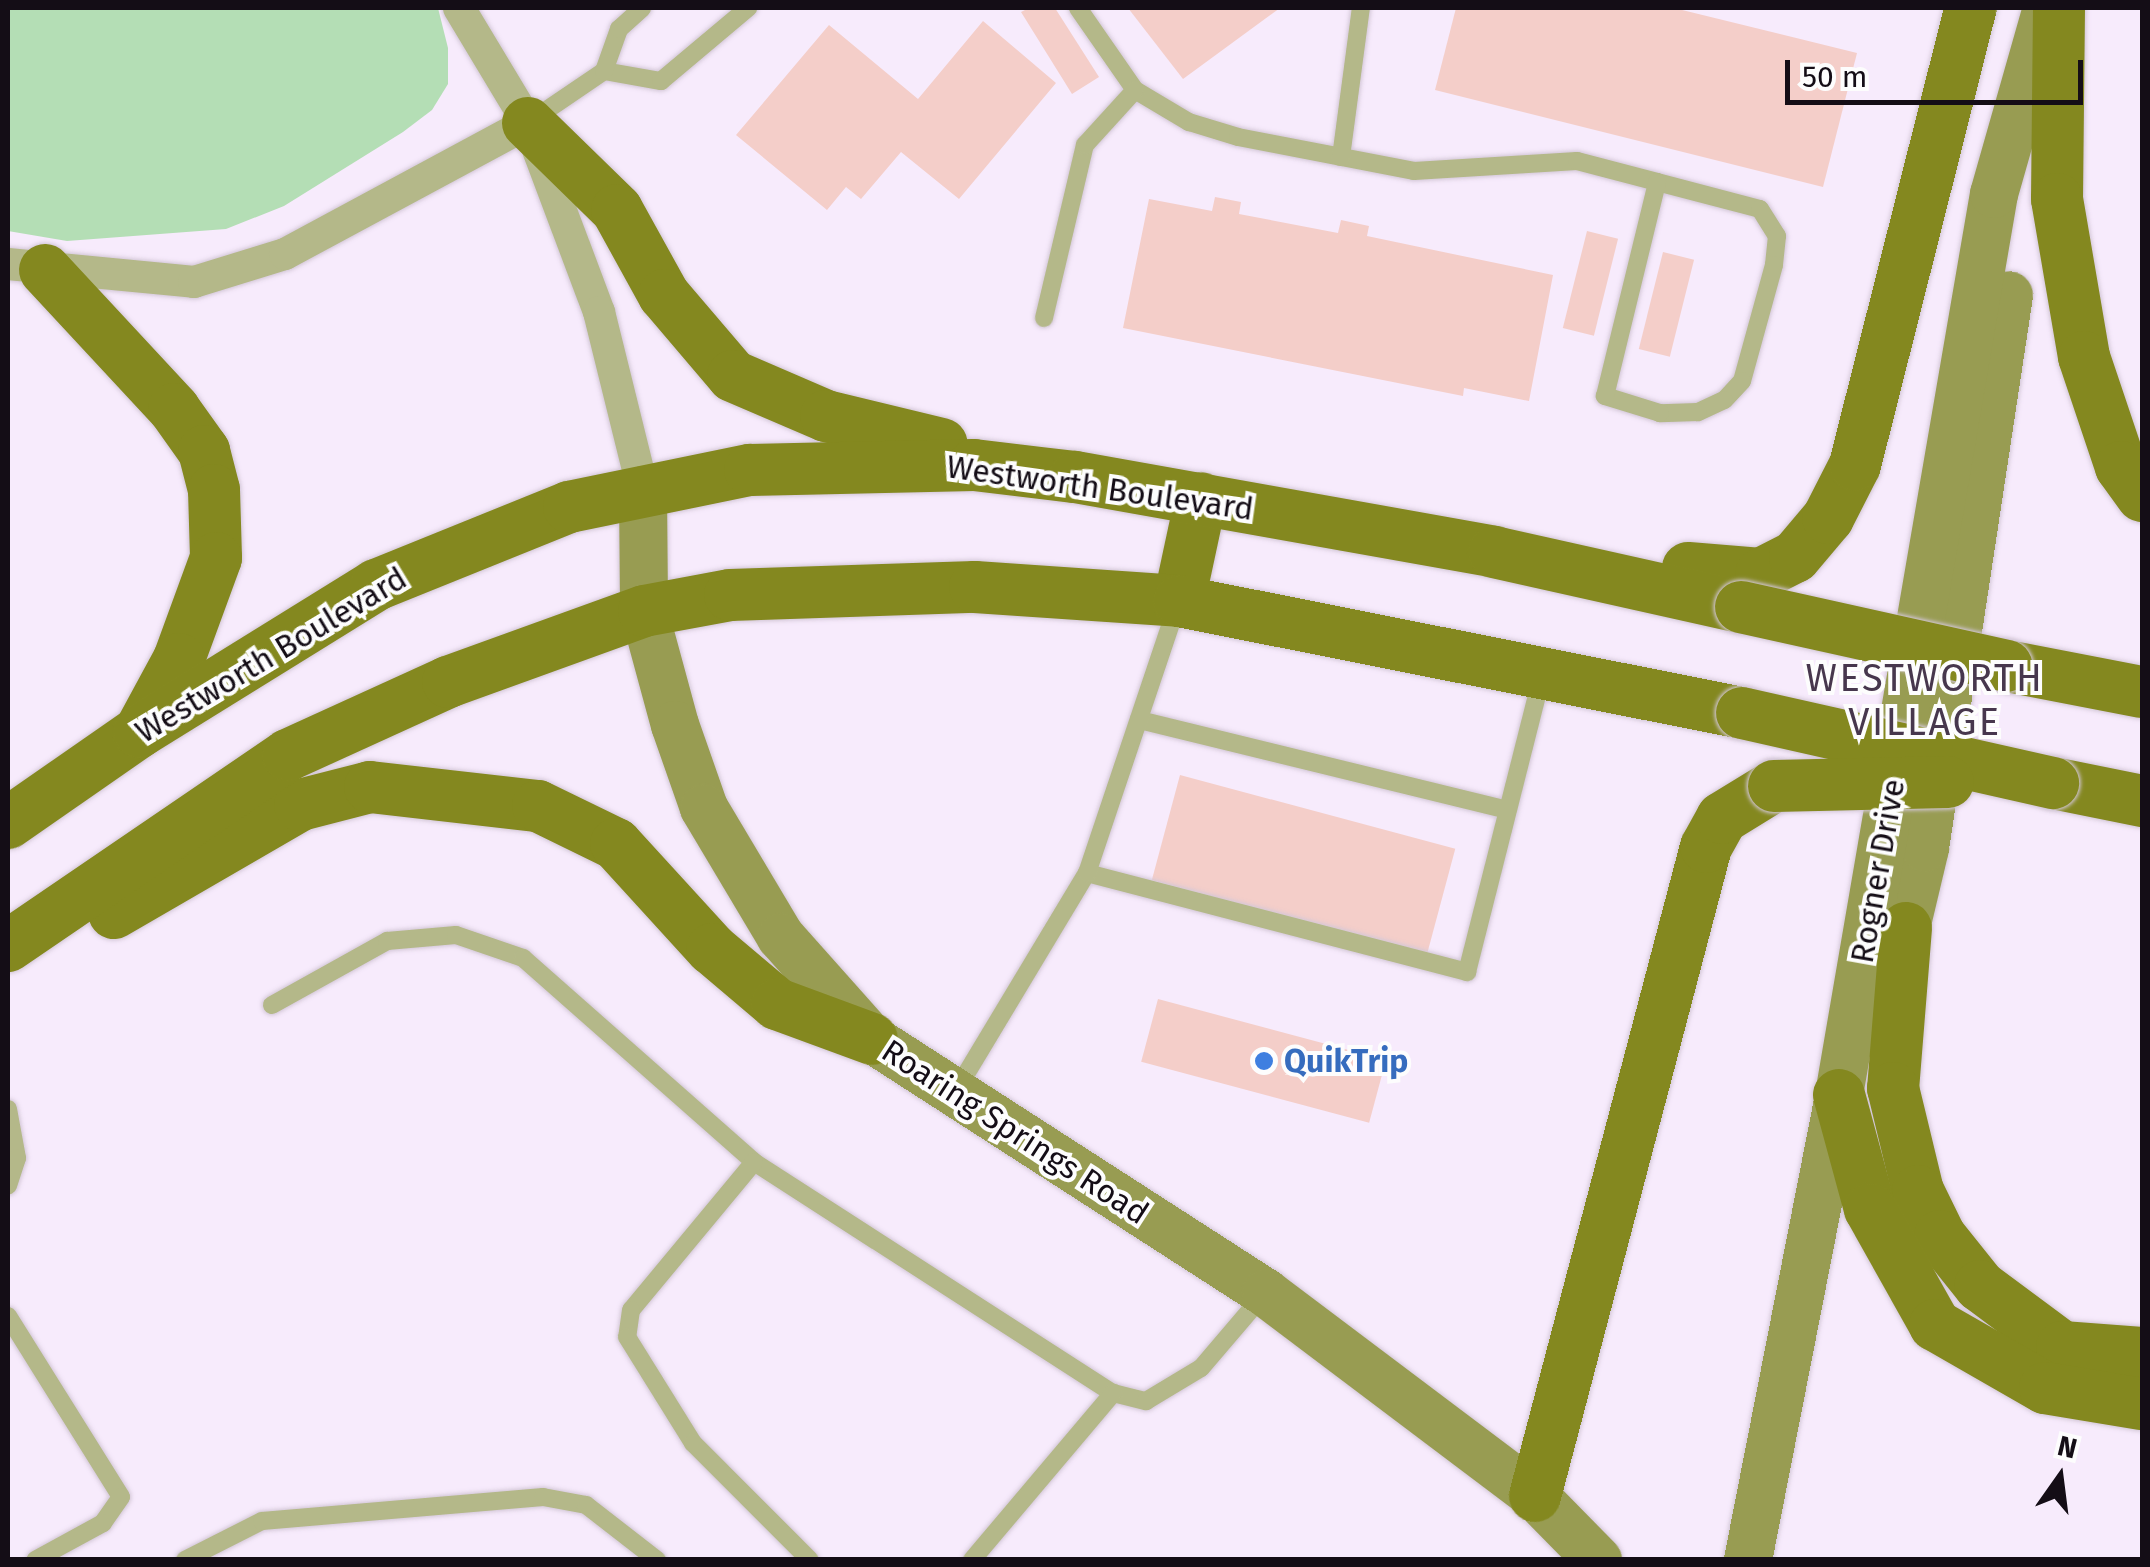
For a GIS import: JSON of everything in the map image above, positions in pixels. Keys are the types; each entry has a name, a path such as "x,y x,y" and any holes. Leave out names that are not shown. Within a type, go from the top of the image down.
{"main road":[{"path":"1494,552 1761,574 1795,558 1828,518 1855,465 1970,8"},
{"path":"2053,8 2057,199 2081,340 2113,449 2142,496"},
{"path":"528,123 617,210 664,295 733,376 826,416 1075,477"},
{"path":"26,267 174,409 204,450 214,490 216,558 179,659 139,732"},
{"name":"Westworth Boulevard","path":"8,823 139,732 376,585 569,507 644,490 826,464 974,465 1201,498 1494,552 2007,666 2142,692"},
{"path":"1179,601 1201,498"},
{"path":"8,946 288,755 448,682 644,611 730,596 832,589 975,587 1179,601 1742,713 2134,804"},
{"path":"1535,1496 1706,847 1722,818 1774,786 2053,783"},
{"path":"8,969 33,963 300,805 370,787 443,791 538,806 616,844 712,948 777,1004 872,1038"},
{"path":"1906,928 1893,1088 1918,1192 1940,1236 1980,1286 2062,1347 2142,1353"},
{"path":"1839,1095 1870,1209 1935,1325 2045,1388 2142,1404"}],"street":[{"path":"459,8 528,123 599,312 644,490"},
{"name":"Rogner Drive","path":"1906,928 1925,848 2053,8"},
{"name":"Rogner Drive","path":"1748,1560 1839,1095 1994,194 2053,8"},
{"path":"26,267 194,282 285,254 528,123"},
{"name":"Roaring Springs Road","path":"644,490 644,611 704,808 781,937 872,1038 952,1096 1266,1293 1535,1496 1598,1560"}],"lane":[{"path":"528,123 604,70 619,30 642,8"},
{"path":"604,70 661,81 748,8"},
{"path":"1078,8 1136,90 1189,122 1414,171 1578,161 1657,182 1760,210 1777,236 1742,381 1724,400 1698,412 1660,412 1606,396 1657,182"},
{"path":"1341,157 1361,8"},
{"path":"1044,318 1085,145 1136,90"},
{"path":"952,1096 1087,873 1179,601"},
{"path":"1087,873 1466,972 1542,674"},
{"path":"1139,720 1508,810"},
{"path":"272,1005 387,942 456,935 522,958 754,1162 1112,1393 1146,1401 1201,1368 1266,1293"},
{"path":"8,1108 18,1158 8,1186"},
{"path":"754,1162 631,1310 626,1337 694,1444 810,1560"},
{"path":"8,1316 120,1497 102,1523 36,1560"},
{"path":"972,1560 1112,1393"},
{"path":"184,1560 262,1521 542,1497 586,1506 657,1560"}],"green space":[{"path":"8,8 438,8 448,48 448,84 432,110 403,132 284,206 226,229 67,241 8,231"}],"building":[{"path":"1029,8 1055,8 1099,77 1072,94 1021,12"},
{"path":"1128,8 1280,8 1183,79"},
{"path":"1456,8 1674,8 1857,53 1823,187 1435,90"},
{"path":"983,21 1056,83 959,199 901,152 861,199 846,187 827,210 736,135 829,25 918,99"},
{"path":"1215,197 1241,202 1239,214 1338,233 1341,220 1369,226 1367,236 1553,275 1529,401 1464,388 1463,396 1123,328 1149,199 1212,211"},
{"path":"1587,231 1618,239 1594,336 1563,328"},
{"path":"1663,252 1694,260 1670,357 1639,349"},
{"name":"QuikTrip","path":"1180,775 1455,849 1427,954 1152,880"},
{"name":"QuikTrip","path":"1158,999 1386,1060 1369,1123 1141,1062"}],"place":[{"name":"QuikTrip","path":"1264,1061"}],"district":[{"name":"WESTWORTH VILLAGE","path":"1925,701"}]}
